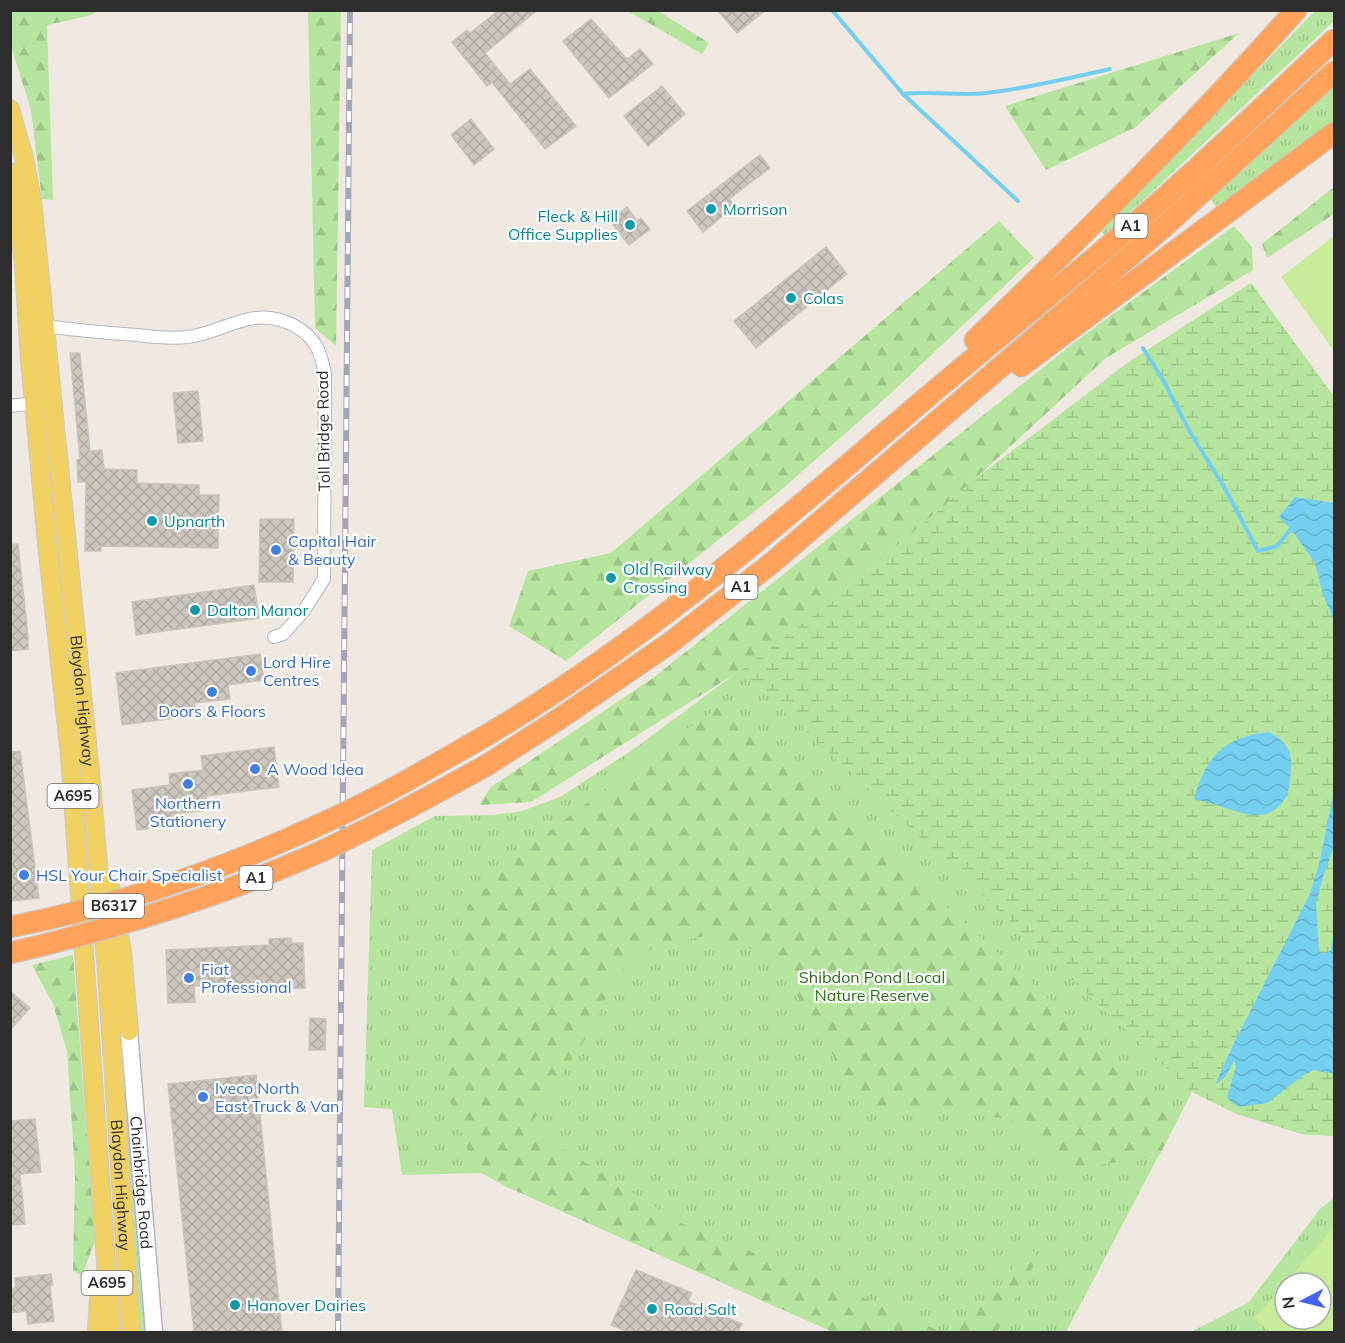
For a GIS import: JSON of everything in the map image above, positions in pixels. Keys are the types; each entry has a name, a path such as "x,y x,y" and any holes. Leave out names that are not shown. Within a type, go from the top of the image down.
{"highway":[{"path":"919,404 961,354 1104,215 1236,79 1296,10"},
{"name":"A1","path":"10,927 91,909 251,855 363,804 546,700 647,628 838,475 1147,213 1335,39"},
{"name":"A1","path":"10,953 154,915 238,885 361,833 487,765 559,719 670,644 773,562 1165,226 1335,72"},
{"path":"978,387 1020,367 1335,133"}],"main road":[{"name":"Blaydon Highway","path":"10,109 24,158 32,200 91,782 107,972 131,1332"},
{"name":"Blaydon Highway","path":"10,172 18,212 24,267 47,543 70,756 111,1332"},
{"name":"A695","path":"10,261 30,359"},
{"name":"B6317","path":"91,782 122,952 129,1031"},
{"name":"Chainbridge Road","path":"129,1031 153,1332"},
{"path":"97,1332 104,1234"}],"street":[{"name":"Toll Bridge Road","path":"45,326 119,334 187,337 210,334 246,320 269,317 288,322 304,332 314,343 320,354 325,374 324,579 303,612 284,634 274,637"},
{"path":"10,406 34,403"}],"green space":[{"path":"10,11 96,11 92,15 47,25 53,200 42,199 31,110 11,46"},
{"path":"308,11 341,11 336,346 315,328"},
{"path":"628,11 658,11 709,43 702,54"},
{"path":"1315,11 1334,11 1334,21 1105,236 1101,231"},
{"path":"1239,33 1136,127 1046,170 1005,106"},
{"path":"1334,87 1334,123 1218,209 1209,197"},
{"path":"1334,187 1334,214 1267,258 1262,244"},
{"path":"999,221 1034,258 890,394 780,491 566,661 509,626 528,571 611,553"},
{"path":"1234,226 1252,247 1253,270 1106,358 974,480 825,607 741,670 531,802 479,805 491,787 653,678 1075,342"},
{"path":"1334,236 1334,351 1281,277"},
{"name":"Shibdon Pond Local Nature Reserve","path":"1251,283 1332,394 1334,393 1334,1136 1302,1134 1237,1114 1192,1092 1066,1332 833,1332 505,1186 481,1173 402,1175 392,1109 364,1107 372,850 435,816 493,815 522,811 560,797 634,749 825,607 974,480 1129,362"},
{"path":"1251,283 1332,394 1334,393 1334,1136 1302,1134 1237,1114 1192,1092 741,670 825,607 974,480 1129,362"},
{"path":"723,704 1179,1117 1159,1156 1060,1170 1013,1120 944,1109 874,1112 848,1089 821,1028 776,967 745,945 704,936 655,946 616,975 594,1025 529,1127 681,1223 942,1332 833,1332 505,1186 469,1154 447,1092 444,1014 467,907 526,849 659,748"},
{"path":"116,945 147,1332 139,1332 119,1040"},
{"path":"73,955 95,1240 82,1276 73,1271 75,1173 67,1051 53,1004 32,965"},
{"path":"1334,1198 1334,1332 1191,1332 1249,1302 1320,1209"},
{"path":"1334,1227 1334,1332 1270,1332 1254,1318 1273,1296 1273,1331 1333,1331 1333,1271 1295,1271"},
{"path":"1030,1244 1037,1259 997,1332 953,1332 999,1287"}],"water":[{"path":"1295,497 1334,503 1334,621 1323,595 1315,563 1291,529 1279,517"},
{"path":"1269,732 1284,743 1291,756 1288,792 1278,807 1269,813 1260,815 1238,812 1194,800 1204,772 1219,751 1240,739"},
{"path":"1334,791 1334,846 1316,904 1319,951 1324,954 1331,950 1334,928 1334,1073 1314,1070 1267,1103 1238,1107 1227,1098 1236,1066 1234,1060 1226,1076 1215,1085 1310,894 1320,860"}],"building":[{"path":"499,10 537,10 485,53 510,84 530,69 576,126 545,149 492,82 487,86 452,42 467,30 470,33"},
{"path":"717,10 766,10 737,33"},
{"path":"591,19 627,59 640,49 653,64 609,98 563,41"},
{"path":"662,86 685,114 648,146 624,116"},
{"path":"471,119 494,149 474,165 451,135"},
{"path":"760,155 770,168 729,199 735,206 703,232 687,211"},
{"name":"Fleck & Hill Office Supplies","path":"627,207 637,221 641,218 650,229 629,245 610,221"},
{"name":"Colas","path":"826,247 847,274 756,348 734,321"},
{"name":"Upnarth","path":"70,353 80,353 90,451 102,450 104,469 137,470 137,483 199,485 199,495 219,495 218,548 101,546 101,551 85,551 86,482 78,482 77,460 80,459"},
{"path":"198,391 203,441 178,443 173,393"},
{"name":"Capital Hair & Beauty","path":"260,519 294,519 293,582 259,582"},
{"path":"18,544 28,649 10,651 10,545"},
{"name":"Dalton Manor","path":"254,585 259,618 136,635 132,602"},
{"path":"260,654 264,680 228,685 230,699 194,703 197,715 122,725 116,673"},
{"path":"274,747 279,787 206,796 208,810 174,814 175,825 137,830 132,790 170,785 169,774 203,770 201,756"},
{"path":"20,751 39,898 12,901 10,752"},
{"path":"291,938 292,943 303,943 305,988 250,989 249,984 194,986 195,1002 168,1003 166,950 269,945 269,939"},
{"path":"10,991 30,1008 10,1030"},
{"path":"310,1018 326,1019 325,1050 309,1050"},
{"path":"256,1075 282,1332 194,1332 168,1084"},
{"path":"35,1119 41,1172 20,1174 25,1224 10,1225 10,1121"},
{"name":"Road Salt","path":"636,1270 692,1293 688,1301 742,1324 738,1332 629,1332 611,1325"},
{"path":"51,1274 54,1321 28,1324 26,1311 10,1313 10,1289 16,1288 15,1278"}],"waterway":[{"path":"832,10 903,94 1018,201"},
{"path":"904,94 987,93 1034,86 1110,69"},
{"path":"1143,348 1223,485 1258,551 1277,546 1291,529"}],"railway":[{"path":"338,1332 350,10"}],"place":[{"name":"Morrison","path":"711,209"},
{"name":"Fleck & Hill Office Supplies","path":"630,225"},
{"name":"Colas","path":"791,298"},
{"name":"Upnarth","path":"152,521"},
{"name":"Capital Hair & Beauty","path":"276,550"},
{"name":"Old Railway Crossing","path":"611,578"},
{"name":"Dalton Manor","path":"195,610"},
{"name":"Lord Hire Centres","path":"251,671"},
{"name":"Doors & Floors","path":"212,692"},
{"name":"A Wood Idea","path":"255,769"},
{"name":"Northern Stationery","path":"188,784"},
{"name":"HSL Your Chair Specialist","path":"24,875"},
{"name":"Fiat Professional","path":"189,978"},
{"name":"Iveco North East Truck & Van","path":"203,1097"},
{"name":"Hanover Dairies","path":"235,1305"},
{"name":"Road Salt","path":"652,1309"}]}
